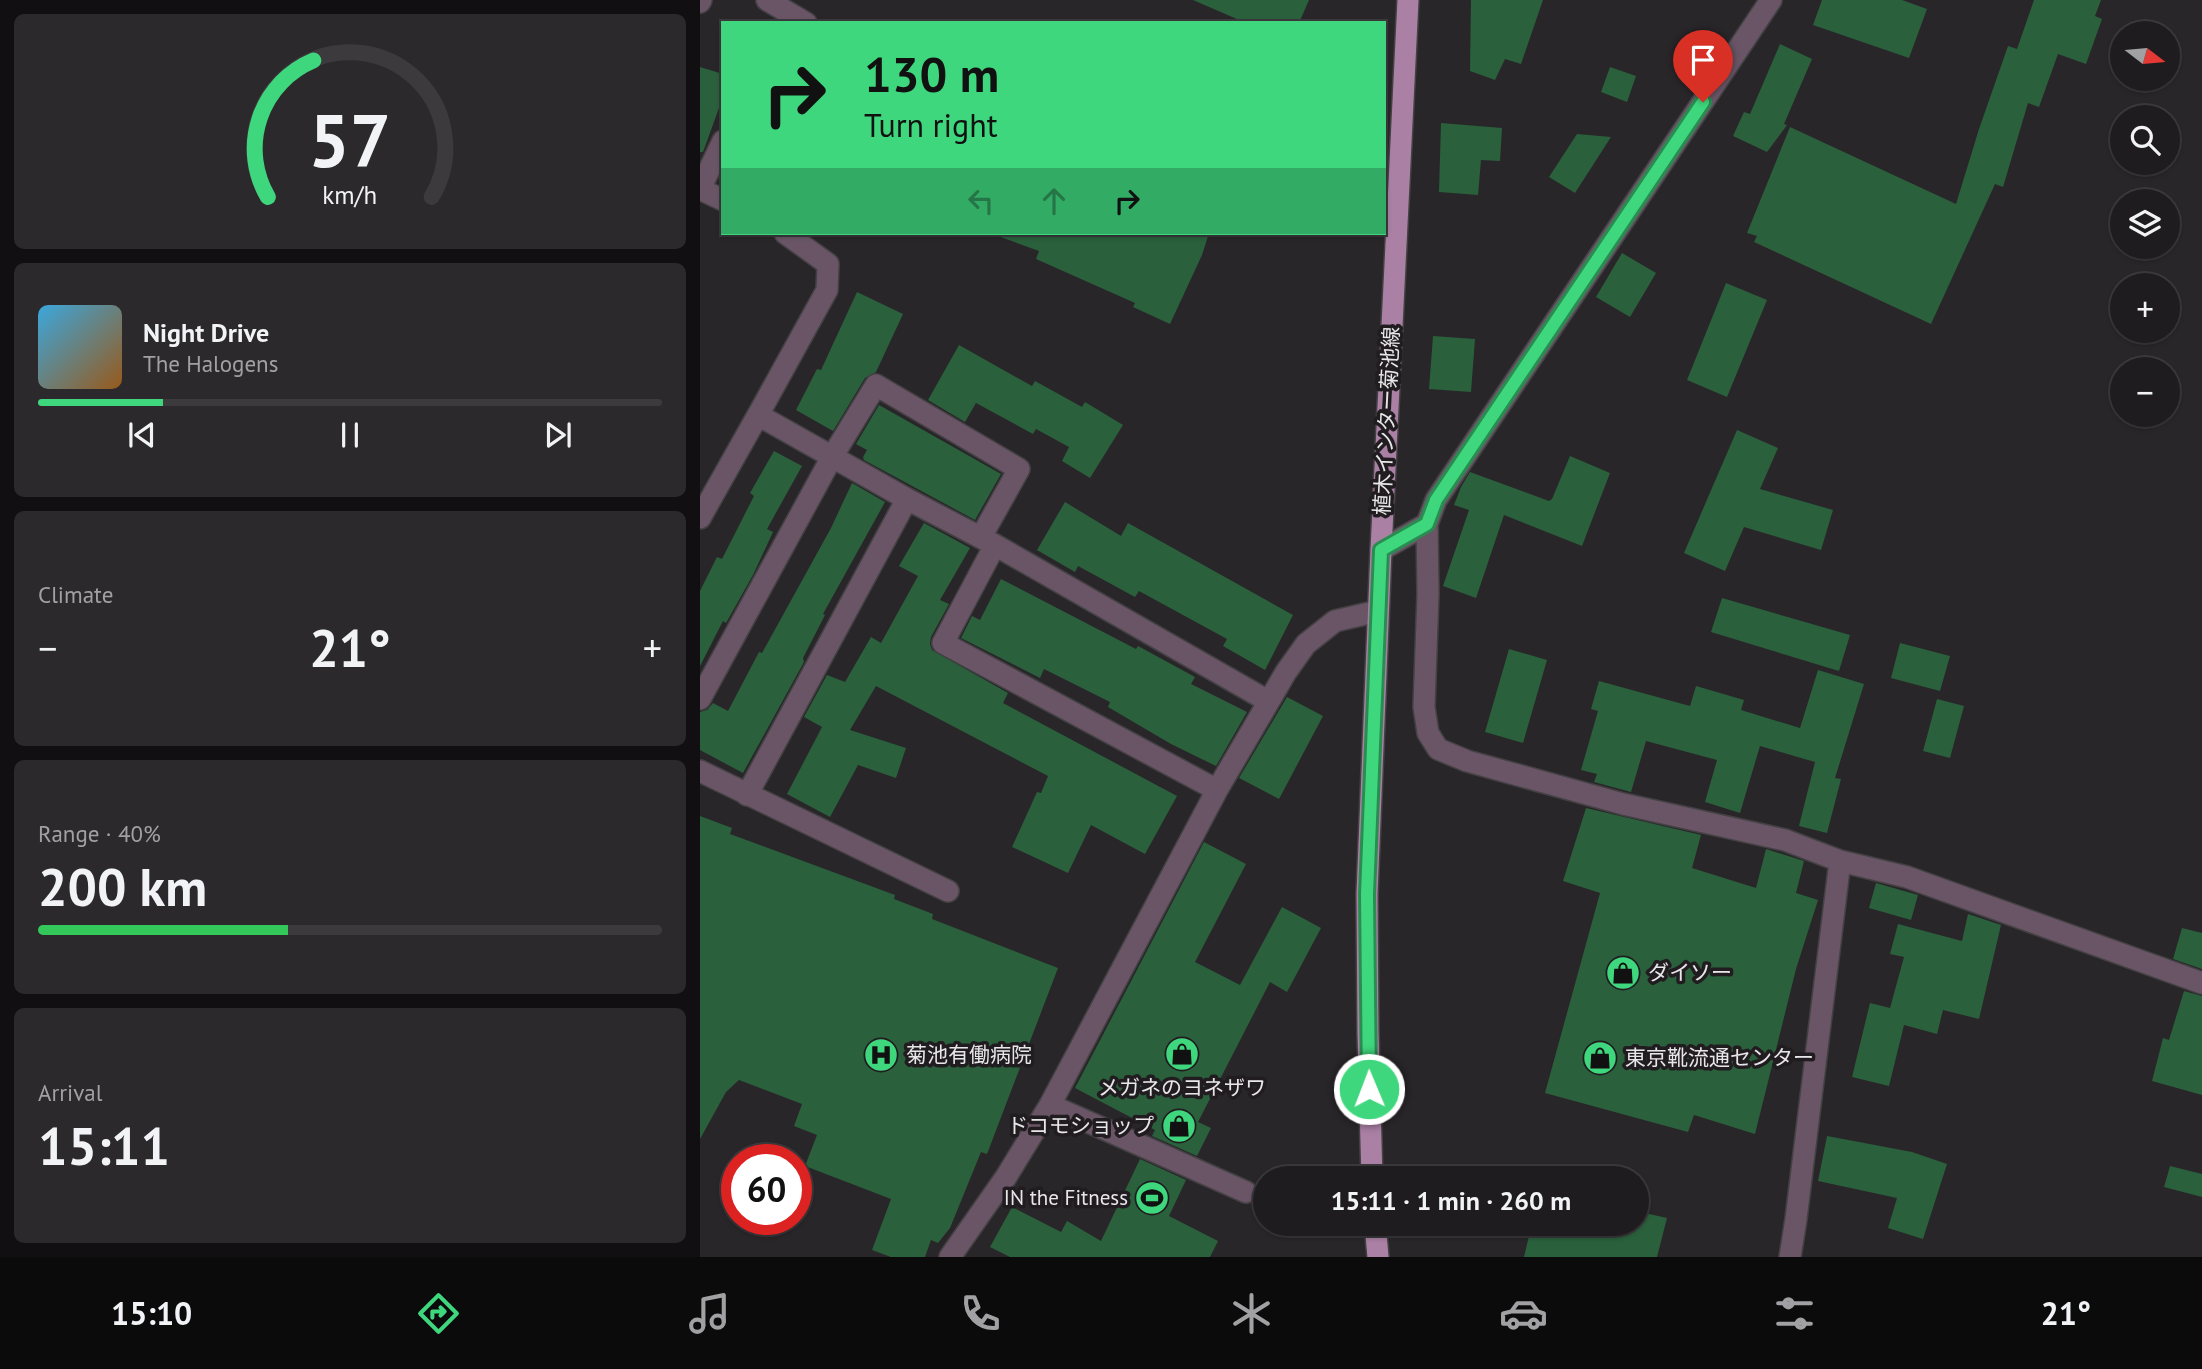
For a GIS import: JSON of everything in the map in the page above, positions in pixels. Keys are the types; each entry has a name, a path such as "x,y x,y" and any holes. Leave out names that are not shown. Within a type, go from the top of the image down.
{"main road":[{"name":"植木インター菊池線","path":"1372,1166 1367,894 1408,0"},
{"path":"1376,1236 1378,1257"}],"street":[{"path":"1771,0 1436,500 1427,524 1428,594 1424,707 1427,733 1438,750 1467,761 1623,804 1785,841 1840,861 1907,877 2202,983"},
{"path":"777,12 801,21"},
{"path":"721,145 700,189 721,200"},
{"path":"700,518 827,290 828,264 788,235"},
{"path":"700,699 832,457 876,385 1019,469 943,643 1217,790"},
{"path":"758,415 988,541 1268,701"},
{"path":"747,795 907,499"},
{"path":"1381,550 1427,524"},
{"path":"950,1257 1006,1177 1050,1105 1217,790 1268,701 1306,644 1335,621 1378,611"},
{"path":"700,771 947,891"},
{"path":"1790,1257 1840,861"},
{"path":"1050,1105 1246,1192"}],"building":[{"path":"1193,0 1309,0 1300,21 1241,21"},
{"path":"1471,0 1543,0 1521,64 1505,59 1495,80 1470,71"},
{"path":"1822,0 1902,0 1927,9 1909,58 1813,25"},
{"path":"2034,0 2101,0 2095,16 2102,19 2086,64 2058,54 2039,107 2028,103 2003,187 1995,184 1931,324 1754,242 1757,236 1747,233 1790,127 1956,204 2008,46 2017,49"},
{"path":"1780,44 1812,59 1784,124 1787,125 1767,152 1733,136 1744,112 1750,114"},
{"path":"700,67 721,73 721,102 703,152 700,152"},
{"path":"1610,67 1636,76 1627,102 1601,92"},
{"path":"1441,123 1502,128 1500,161 1481,160 1478,195 1439,192"},
{"path":"1577,134 1611,137 1575,193 1549,177"},
{"path":"995,235 1208,235 1170,324 1133,307 1135,303 1036,259 1039,251"},
{"path":"1622,253 1656,273 1630,317 1596,297"},
{"path":"1726,283 1767,300 1727,397 1687,380"},
{"path":"857,292 903,314 876,372 865,378 833,431 796,410 817,369 821,370"},
{"path":"1433,336 1475,339 1471,392 1429,389"},
{"path":"959,345 1032,386 1035,381 1082,407 1085,402 1123,425 1090,478 1062,461 1069,447 1036,429 1033,434 976,403 965,422 928,400"},
{"path":"879,405 1001,474 975,520 864,460 867,450 856,444"},
{"path":"1737,430 1778,448 1760,489 1833,510 1821,550 1744,527 1725,571 1684,553"},
{"path":"774,451 802,466 767,529 773,532 753,575 726,623 723,621 700,666 700,591 717,557 722,559 754,496 750,493"},
{"path":"1570,456 1610,473 1582,546 1504,515 1476,598 1443,586 1469,510 1454,505 1470,472 1549,501"},
{"path":"852,483 885,502 823,614 825,615 803,658 804,662 743,773 700,750 700,712 707,710 713,703 728,711 831,528"},
{"path":"1065,502 1121,536 1128,523 1293,615 1265,670 1223,646 1227,639 1139,591 1135,597 1078,566 1075,572 1037,550"},
{"path":"924,523 970,548 940,600 949,604 931,637 932,650 1008,693 1003,703 1177,796 1145,854 1091,825 1068,873 1012,847 1037,792 1041,793 1048,776 876,686 850,730 906,748 896,778 858,765 830,817 787,794 822,727 804,717 827,675 845,682 871,637 881,643 918,576 899,566"},
{"path":"1001,579 1136,649 1138,646 1195,677 1191,684 1247,712 1216,766 1171,744 1108,707 1110,702 1044,669 1040,678 961,638 972,616 980,620"},
{"path":"1722,598 1850,635 1839,671 1711,632"},
{"path":"1900,643 1950,656 1940,691 1891,678"},
{"path":"1509,649 1547,660 1523,743 1485,732"},
{"path":"1818,670 1864,684 1835,778 1841,779 1827,833 1799,826 1815,762 1760,746 1740,813 1705,802 1717,760 1646,741 1631,792 1594,782 1597,774 1581,770 1598,711 1591,709 1599,681 1690,706 1696,686 1744,700 1741,710 1800,728"},
{"path":"1287,697 1323,716 1279,799 1239,778"},
{"path":"1937,699 1964,706 1950,758 1923,751"},
{"path":"1586,808 1701,835 1692,868 1756,888 1766,849 1804,861 1796,893 1818,900 1796,969 1755,1134 1694,1115 1688,1132 1545,1093 1600,893 1563,881"},
{"name":"菊池有働病院","path":"700,816 732,828 730,834 895,895 894,899 933,914 932,919 1058,968 987,1154 981,1152 950,1228 938,1243 931,1240 925,1257 891,1257 872,1250 891,1199 812,1169 812,1148 817,1135 794,1126 802,1104 739,1080 726,1092 700,1139"},
{"path":"1204,842 1246,864 1195,962 1240,985 1282,907 1321,928 1287,992 1270,982 1198,1122 1211,1128 1197,1156 1152,1136 1155,1130 1075,1088"},
{"path":"1876,883 1918,895 1911,920 1869,908"},
{"path":"1968,914 2001,925 1979,1019 1943,1010 1937,1034 1904,1025 1889,1086 1852,1077 1870,1003 1890,1008 1904,957 1890,954 1898,924 1962,941"},
{"path":"2182,928 2202,933 2202,969 2173,959"},
{"path":"2184,991 2202,996 2202,1095 2152,1081 2163,1038 2169,1040"},
{"path":"1827,1136 1912,1152 1947,1164 1923,1239 1888,1228 1897,1198 1818,1181"},
{"path":"1140,1159 1186,1180 1169,1216 1218,1241 1210,1257 1010,1257 990,1247 1012,1207 1061,1232 1067,1221 1101,1241"},
{"path":"2170,1166 2202,1174 2202,1197 2164,1187"},
{"path":"1649,1214 1667,1218 1657,1257 1524,1257 1529,1236 1649,1236"}],"place":[{"name":"ダイソー","path":"1623,973"},
{"name":"メガネのヨネザワ","path":"1182,1054"},
{"name":"菊池有働病院","path":"881,1055"},
{"name":"東京靴流通センター","path":"1600,1058"},
{"name":"ドコモショップ","path":"1179,1126"},
{"name":"IN the Fitness","path":"1152,1198"}],"route":[{"path":"1369,1089 1367,894 1381,550 1427,524 1436,500 1703,102"}]}
